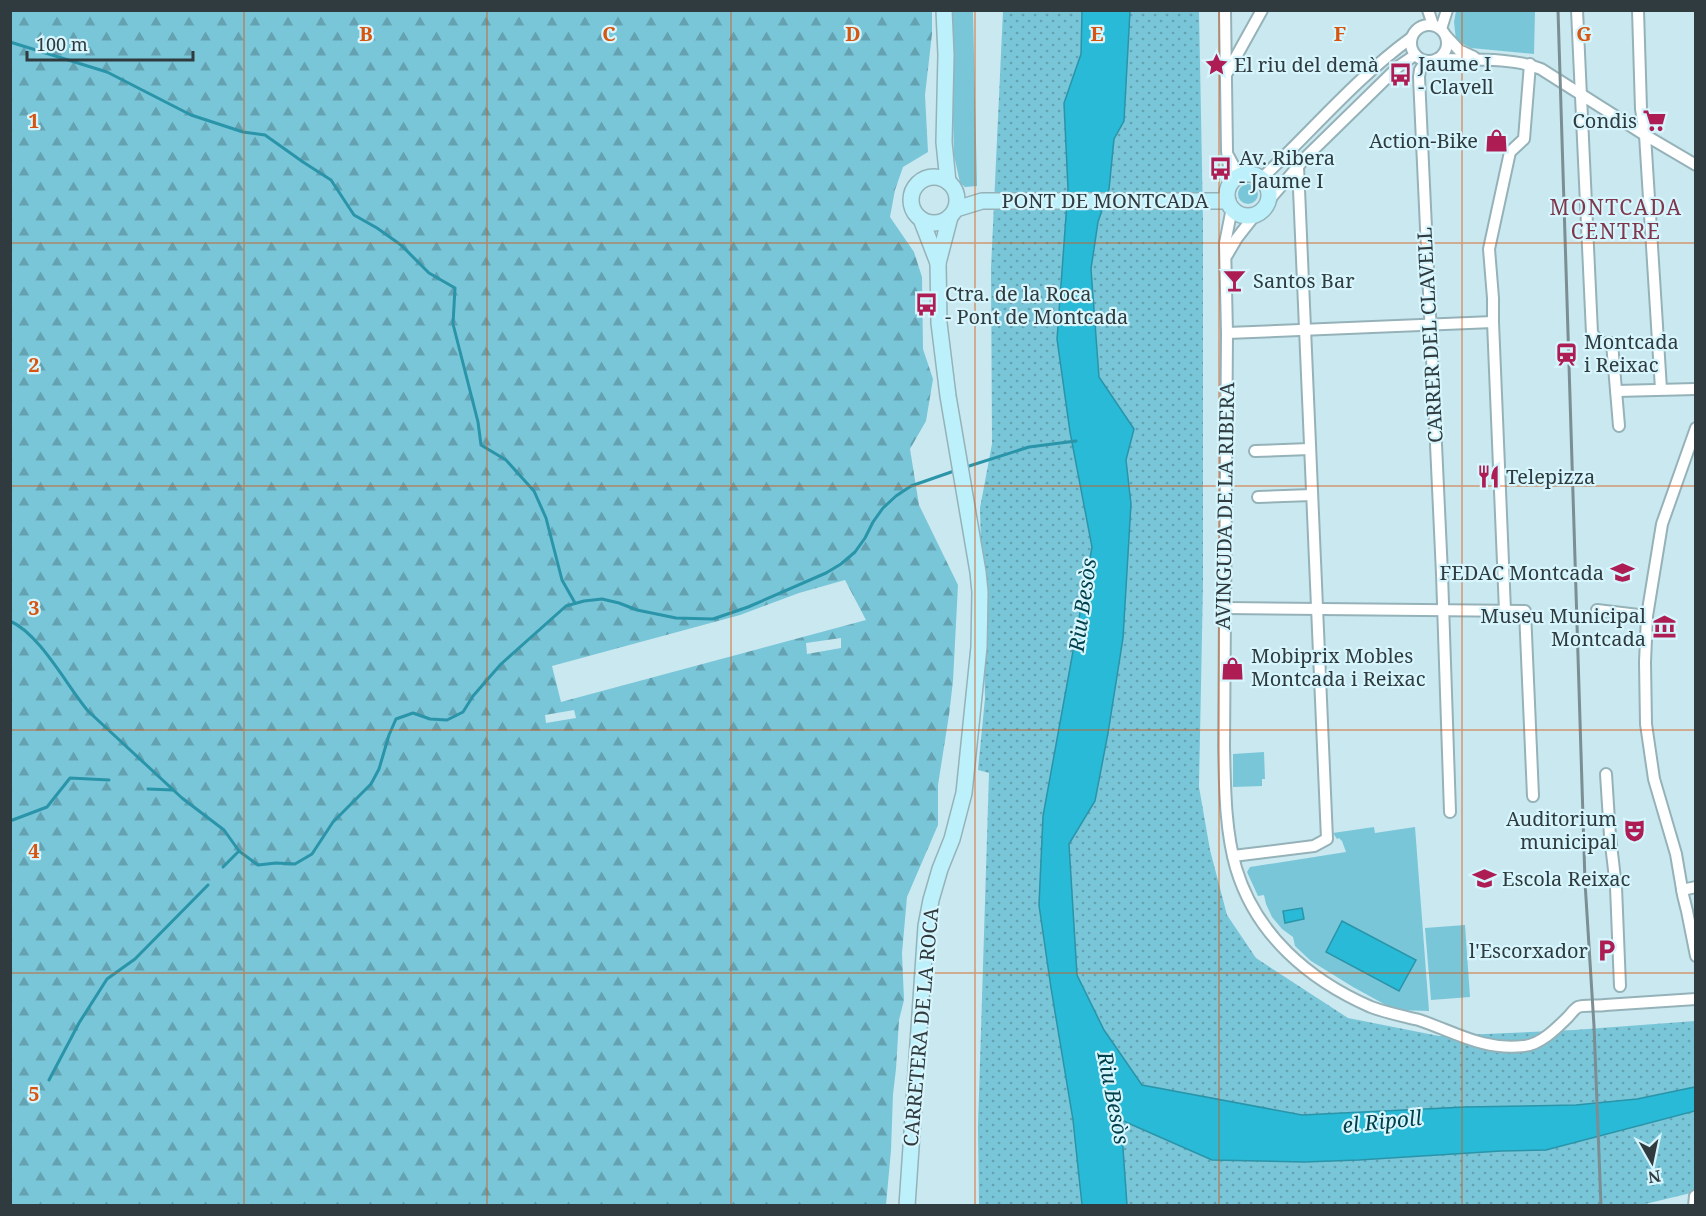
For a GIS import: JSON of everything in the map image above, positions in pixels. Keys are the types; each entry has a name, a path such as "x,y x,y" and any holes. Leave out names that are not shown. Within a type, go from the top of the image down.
{"street":[{"path":"938,263 957,198 952,187 944,142 946,55 944,10"},
{"path":"1225,10 1227,151 1235,180"},
{"path":"1226,74 1262,10"},
{"path":"1428,10 1447,47 1444,53 1431,60"},
{"path":"1440,30 1447,10"},
{"path":"1577,10 1592,333 1600,343 1612,343 1618,426"},
{"path":"1638,10 1641,109 1645,135 1661,389"},
{"path":"1262,178 1390,53 1411,38 1418,29 1426,25 1440,30 1459,50 1480,60"},
{"path":"1411,38 1411,48 1415,55 1431,60 1480,60 1530,64 1645,135 1694,160"},
{"path":"1227,255 1255,215 1264,209 1298,166 1394,70 1415,55"},
{"name":"CARRER DEL CLAVELL","path":"1431,60 1420,70 1419,76 1450,812"},
{"path":"1505,611 1493,298 1489,249 1510,152 1524,139 1530,64"},
{"path":"929,178 944,142"},
{"path":"1233,856 1314,846 1327,839 1298,166"},
{"path":"1255,215 1242,215 1224,203 1228,189 1235,180 1246,174 1262,178 1267,184 1269,200"},
{"path":"938,263 921,219 913,208 912,196 918,185 929,178 941,178 952,187 982,201"},
{"path":"921,219 934,223 942,222 953,213 982,201"},
{"name":"PONT DE MONTCADA","path":"982,201 1224,203"},
{"name":"AVINGUDA DE LA RIBERA","path":"1224,203 1227,255 1224,747 1226,792 1233,856 1244,889 1260,922 1275,941 1292,956 1322,980 1350,997 1392,1015 1417,1020 1478,1043 1508,1047 1526,1046 1540,1040 1577,1007 1695,999"},
{"name":"CARRETERA DE LA ROCA","path":"907,1206 926,926 931,900 952,839 964,793 979,648 978,572 948,396 939,323 938,263"},
{"path":"1227,333 1493,322"},
{"path":"1616,391 1695,389"},
{"path":"1695,428 1662,524 1647,616 1646,724 1654,779 1676,854 1695,956"},
{"path":"1255,451 1310,449"},
{"path":"1258,497 1312,495"},
{"path":"1225,608 1525,611 1533,796"},
{"path":"1597,610 1647,616"},
{"path":"1606,774 1616,897 1620,986"},
{"path":"1682,890 1695,887"},
{"path":"1694,1206 1695,1196"}],"green space":[{"path":"11,11 932,11 932,34 925,95 928,152 903,167 895,190 890,217 914,252 922,277 923,349 933,379 926,421 910,449 919,505 958,585 953,681 938,785 938,825 907,897 902,953 904,1000 899,1020 886,1205 11,1205","holes":["845,580 866,620 561,702 552,666 740,615 799,593","841,638 841,648 807,654 806,643","574,710 576,718 546,723 545,715"]},
{"path":"950,11 973,11 977,186 965,187 960,183 954,155"},
{"path":"1003,11 1082,11 1081,54 1064,103 1068,189 1070,432 1092,547 1043,816 1039,905 1073,1120 1082,1205 979,1205 978,1127 989,773 978,770 985,698 980,508 992,444 991,268"},
{"path":"1130,11 1199,11 1203,220 1203,583 1199,787 1210,850 1227,915 1256,958 1348,1018 1439,1036 1574,1030 1695,1021 1695,1087 1637,1099 1576,1105 1465,1107 1302,1115 1142,1085 1104,1030 1077,975 1069,844 1095,801 1123,638 1131,504 1126,460 1134,429 1099,377 1091,269 1098,222 1109,189 1114,139 1124,121"},
{"path":"1456,11 1535,11 1534,54 1471,48 1456,40 1454,22"},
{"path":"1244,184 1252,184 1258,190 1258,198 1252,204 1244,204 1238,198 1238,190"},
{"path":"1264,752 1265,779 1262,779 1262,786 1233,787 1233,754"},
{"path":"1374,827 1375,833 1415,827 1429,1011 1395,1010 1311,961 1295,946 1293,937 1272,917 1264,895 1258,896 1247,872 1250,867 1346,852 1342,841 1337,839 1333,833"},
{"path":"1465,925 1470,997 1431,1000 1425,928"},
{"path":"1695,1111 1695,1192 1637,1206 1127,1205 1121,1120 1212,1160 1304,1162 1546,1150"}],"water":[{"path":"1082,11 1130,11 1124,121 1114,139 1109,189 1098,222 1091,269 1099,377 1134,429 1126,460 1131,504 1123,638 1095,801 1069,844 1077,975 1104,1030 1142,1085 1302,1115 1465,1107 1576,1105 1637,1099 1695,1087 1695,1111 1546,1150 1304,1162 1212,1160 1121,1120 1127,1205 1082,1205 1073,1120 1039,905 1043,816 1092,547 1070,432 1057,339 1068,189 1064,103 1081,54"},
{"path":"1302,908 1304,919 1285,923 1283,911"},
{"path":"1342,921 1416,960 1399,991 1326,952"}],"waterway":[{"path":"10,42 107,72 191,115 243,132 265,135 331,180 354,215 401,245 429,273 455,288 453,324 478,422 481,445 506,460 534,491 546,518 562,580 575,603"},
{"path":"966,467 1029,447 1076,441"},
{"path":"10,621 32,637 88,711 182,798 224,830 239,851 258,865 295,864 312,854 333,822 371,784 379,769 396,719 413,713 430,719 447,720 463,712 473,696 501,664 566,606 602,599 637,610 676,618 713,619 748,607 826,573 841,564 855,552 883,508 896,496 911,486 957,470"},
{"path":"10,821 47,807 70,778 109,780"},
{"path":"148,789 173,790"},
{"path":"223,867 239,851"},
{"path":"49,1080 79,1023 107,979 135,959 208,885"}],"railway":[{"path":"1558,10 1585,882 1594,1026 1601,1206"}],"place":[{"name":"El riu del demà","path":"1216,65"},
{"name":"Jaume I - Clavell","path":"1400,75"},
{"name":"Condis","path":"1655,121"},
{"name":"Action-Bike","path":"1496,141"},
{"name":"Av. Ribera - Jaume I","path":"1221,169"},
{"name":"Santos Bar","path":"1235,281"},
{"name":"Ctra. de la Roca - Pont de Montcada","path":"927,305"},
{"name":"Montcada i Reixac","path":"1566,354"},
{"name":"Telepizza","path":"1488,477"},
{"name":"FEDAC Montcada","path":"1622,573"},
{"name":"Museu Municipal Montcada","path":"1664,627"},
{"name":"Mobiprix Mobles Montcada i Reixac","path":"1233,668"},
{"name":"Auditorium municipal","path":"1635,830"},
{"name":"Escola Reixac","path":"1484,879"},
{"name":"l'Escorxador","path":"1606,951"}],"district":[{"name":"MONTCADA CENTRE","path":"1616,220"}],"water label":[{"name":"Riu Besòs","path":"1083,605"},
{"name":"Riu Besòs","path":"1113,1098"},
{"name":"el Ripoll","path":"1382,1122"}]}
